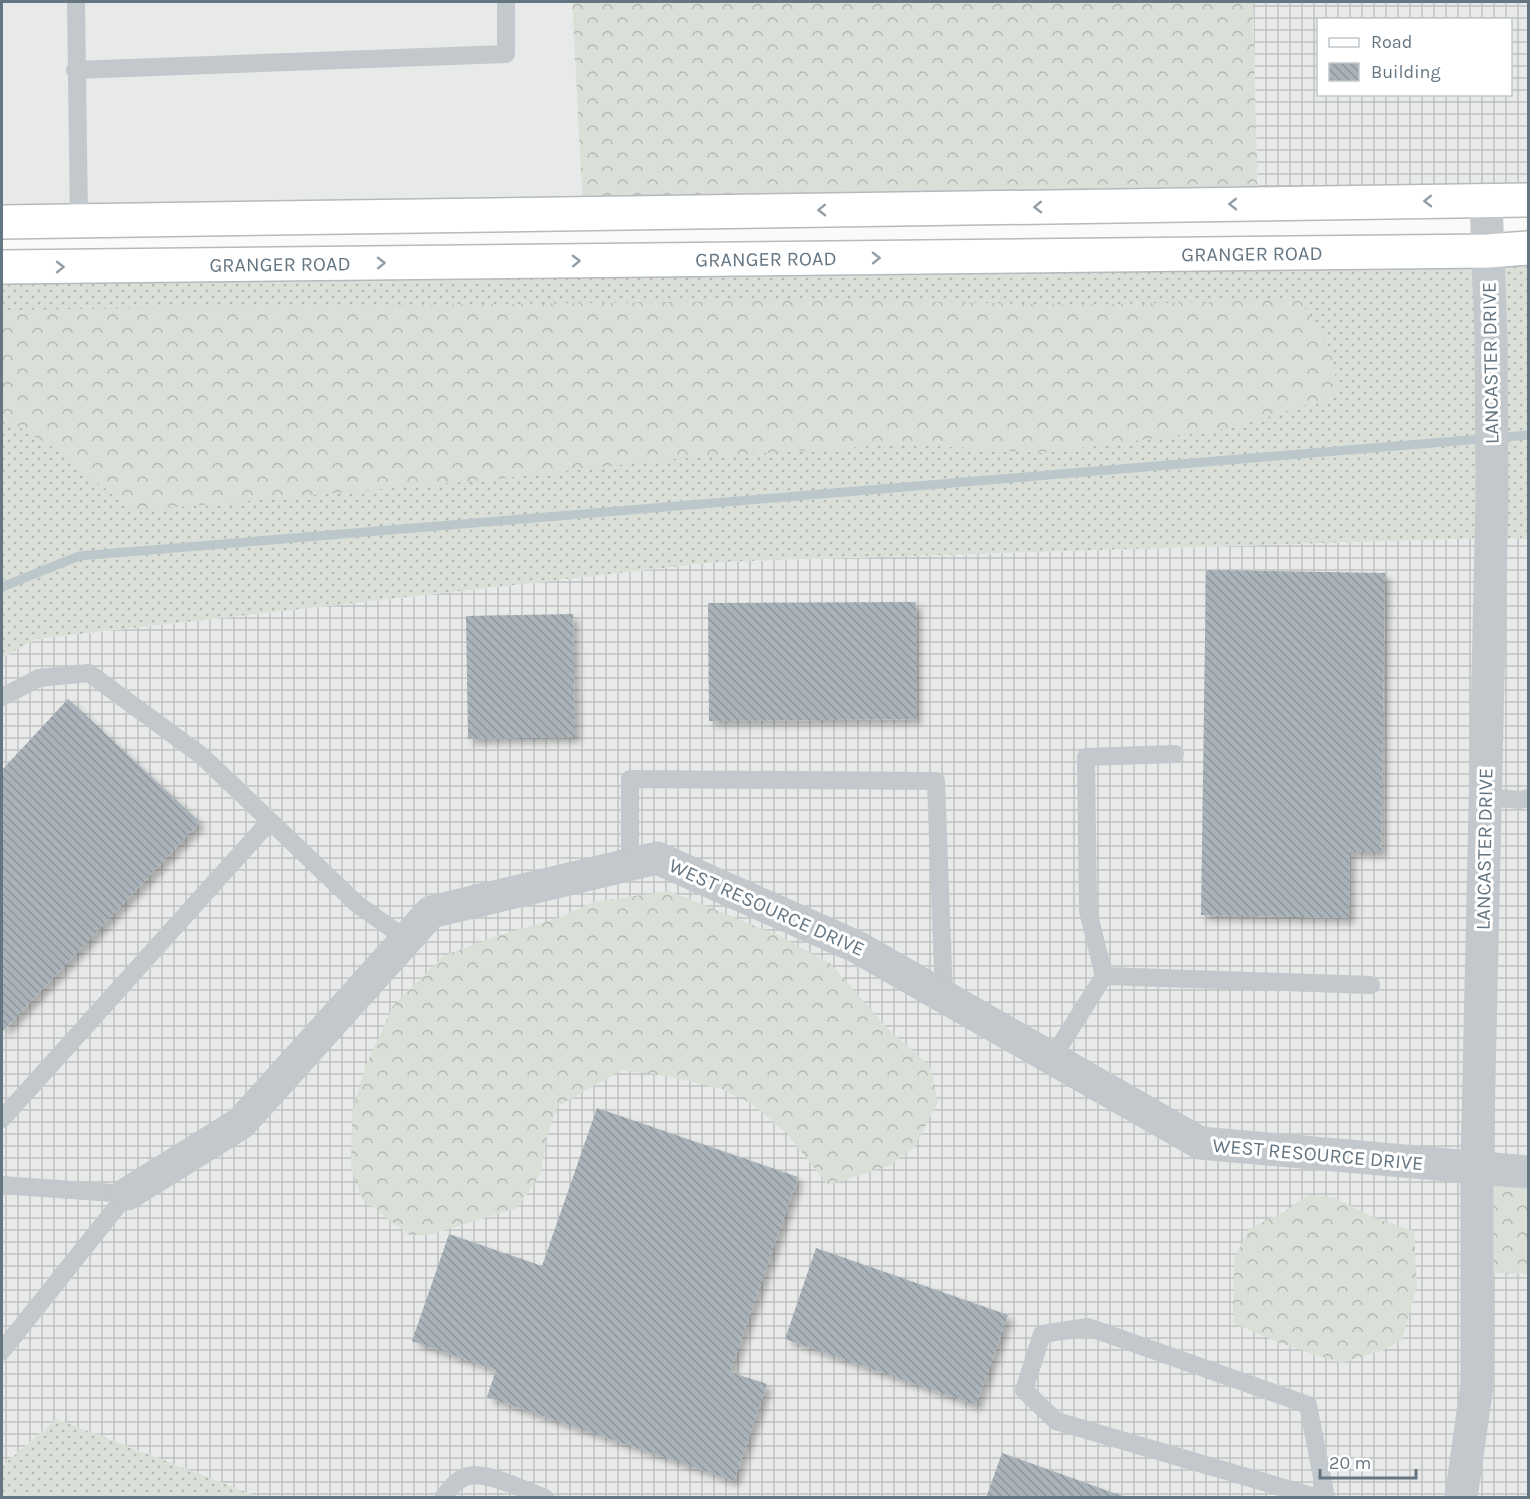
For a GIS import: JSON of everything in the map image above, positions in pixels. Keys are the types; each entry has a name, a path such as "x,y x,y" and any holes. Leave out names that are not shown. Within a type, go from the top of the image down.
{"main road":[{"path":"2,222 1528,200"},
{"name":"GRANGER ROAD","path":"2,267 1528,248"}],"street":[{"name":"LANCASTER DRIVE","path":"1461,1497 1477,1385 1477,1168 1492,497 1491,339 1486,200"},
{"name":"WEST RESOURCE DRIVE","path":"127,1194 241,1123 431,912 657,858 857,947 1200,1143 1528,1172"}],"lane":[{"path":"76,2 75,70 80,221"},
{"path":"75,70 506,54 506,2"},
{"path":"2,697 39,678 89,673 202,756 357,904 406,939"},
{"path":"1052,1058 1104,976 1088,911 1086,757 1175,754"},
{"path":"630,864 630,779 936,782 944,996"},
{"path":"1485,796 1526,801"},
{"path":"2,1119 270,821"},
{"path":"1104,976 1371,984"},
{"path":"2,1185 127,1194"},
{"path":"2,1351 127,1194"},
{"path":"1318,1497 1056,1421 1024,1390 1042,1334 1088,1327 1308,1405 1326,1497"},
{"path":"443,1497 452,1486 467,1476 485,1476 545,1497"}],"shaded area":[{"path":"2,2 572,2 583,213 2,222"},
{"path":"1253,2 1528,2 1528,200 1258,203"},
{"path":"1491,538 1528,539 1528,1172 1478,1273 1528,1274 1528,1497 259,1497 57,1419 2,1466 2,658 36,639 717,562"}],"green space":[{"path":"572,2 1253,2 1258,203 583,213"},
{"path":"1528,248 1528,539 1491,538 717,562 36,639 2,658 2,267"},
{"path":"859,300 1074,305 1300,300 1330,349 1339,395 1232,428 1043,453 905,444 672,459 485,480 133,511 59,451 2,417 2,310"},
{"path":"669,891 780,936 831,964 884,1025 931,1067 938,1102 914,1148 889,1166 828,1185 787,1134 751,1103 721,1089 667,1076 622,1070 558,1106 547,1137 540,1175 517,1208 428,1235 409,1235 362,1199 351,1167 352,1113 365,1067 393,1006 443,956 497,936 561,917 593,902"},
{"path":"1477,1169 1528,1172 1528,1274 1477,1273"},
{"path":"1309,1195 1335,1198 1375,1218 1414,1231 1417,1287 1402,1340 1384,1350 1341,1363 1280,1343 1233,1323 1234,1259 1249,1229 1284,1212"},
{"path":"57,1419 259,1497 2,1497 2,1466"}],"building":[{"path":"1206,570 1385,573 1381,852 1350,852 1349,918 1201,915"},
{"path":"916,602 916,719 709,721 708,603"},
{"path":"573,614 575,737 468,739 466,616"},
{"path":"68,699 200,822 2,1032 2,770"},
{"path":"597,1108 798,1177 730,1372 767,1384 734,1481 487,1397 496,1370 412,1341 449,1234 542,1266"},
{"path":"816,1248 1008,1315 976,1405 785,1339"},
{"path":"1002,1453 1125,1497 1125,1498 986,1498"}],"waterway":[{"path":"2,587 79,556 1528,435"}]}
